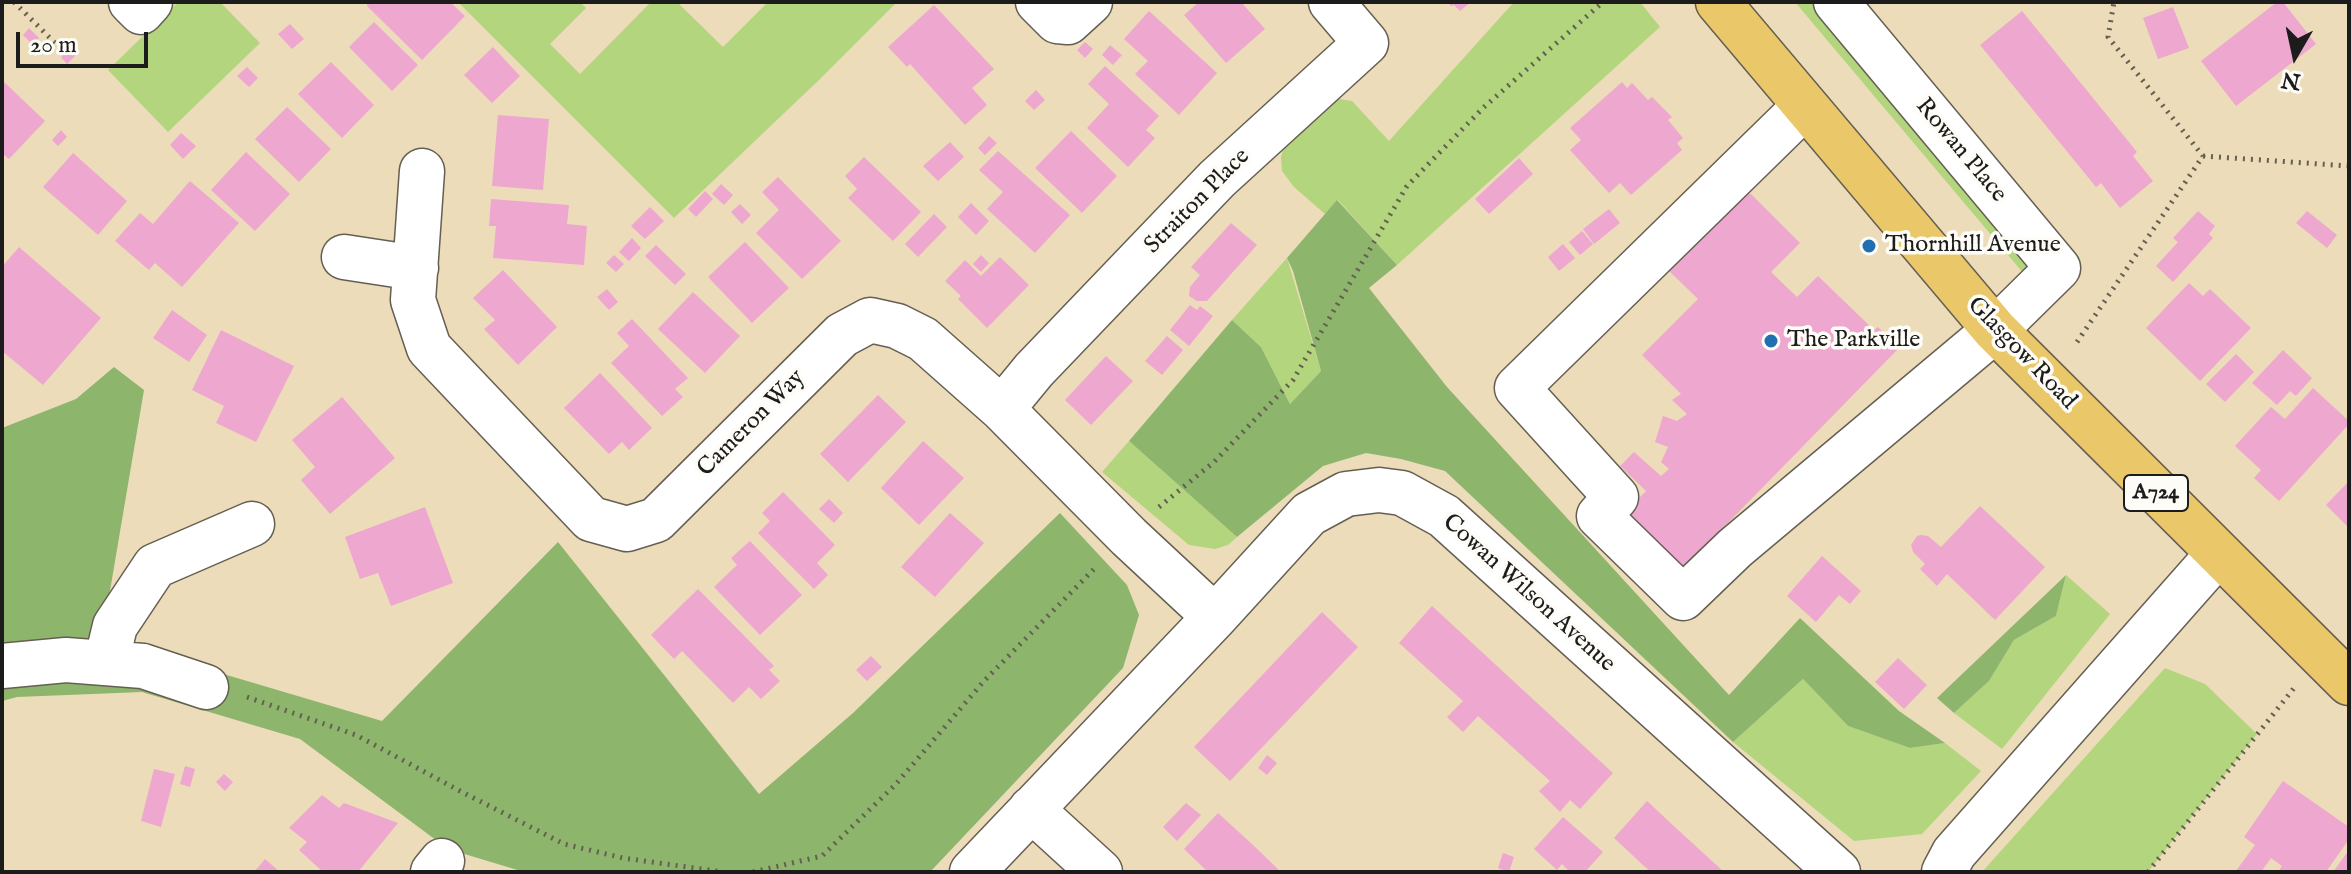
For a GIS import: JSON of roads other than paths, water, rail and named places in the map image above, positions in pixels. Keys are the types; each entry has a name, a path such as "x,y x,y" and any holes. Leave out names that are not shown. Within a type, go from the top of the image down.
{"main road":[{"name":"Glasgow Road","path":"1718,2 1995,330 2349,683"}],"street":[{"path":"131,2 141,12 150,2"},
{"path":"1038,2 1057,21 1068,22 1090,2"},
{"name":"Straiton Place","path":"1002,409 1034,370 1217,179 1366,43 1331,2"},
{"name":"Rowan Place","path":"1836,2 2058,268 1995,330"},
{"path":"1805,106 1517,388 1616,497 1599,516 1683,598 1735,548 1995,330"},
{"name":"Cameron Way","path":"422,171 413,300 429,348 591,519 627,529 656,520 842,335 870,320 897,326 923,339 1002,409 1129,537 1215,617"},
{"path":"344,257 416,268"},
{"name":"Cowan Wilson Avenue","path":"972,872 1309,514 1346,494 1379,490 1402,493 1444,516 1838,872"},
{"path":"106,663 115,626 155,566 252,524"},
{"path":"1944,872 1954,853 2218,554"},
{"path":"2,666 66,660 143,666 206,687"},
{"path":"1031,809 1100,872"}],"place":[{"name":"Thornhill Avenue","path":"1869,246"},
{"name":"The Parkville","path":"1771,341"}]}
